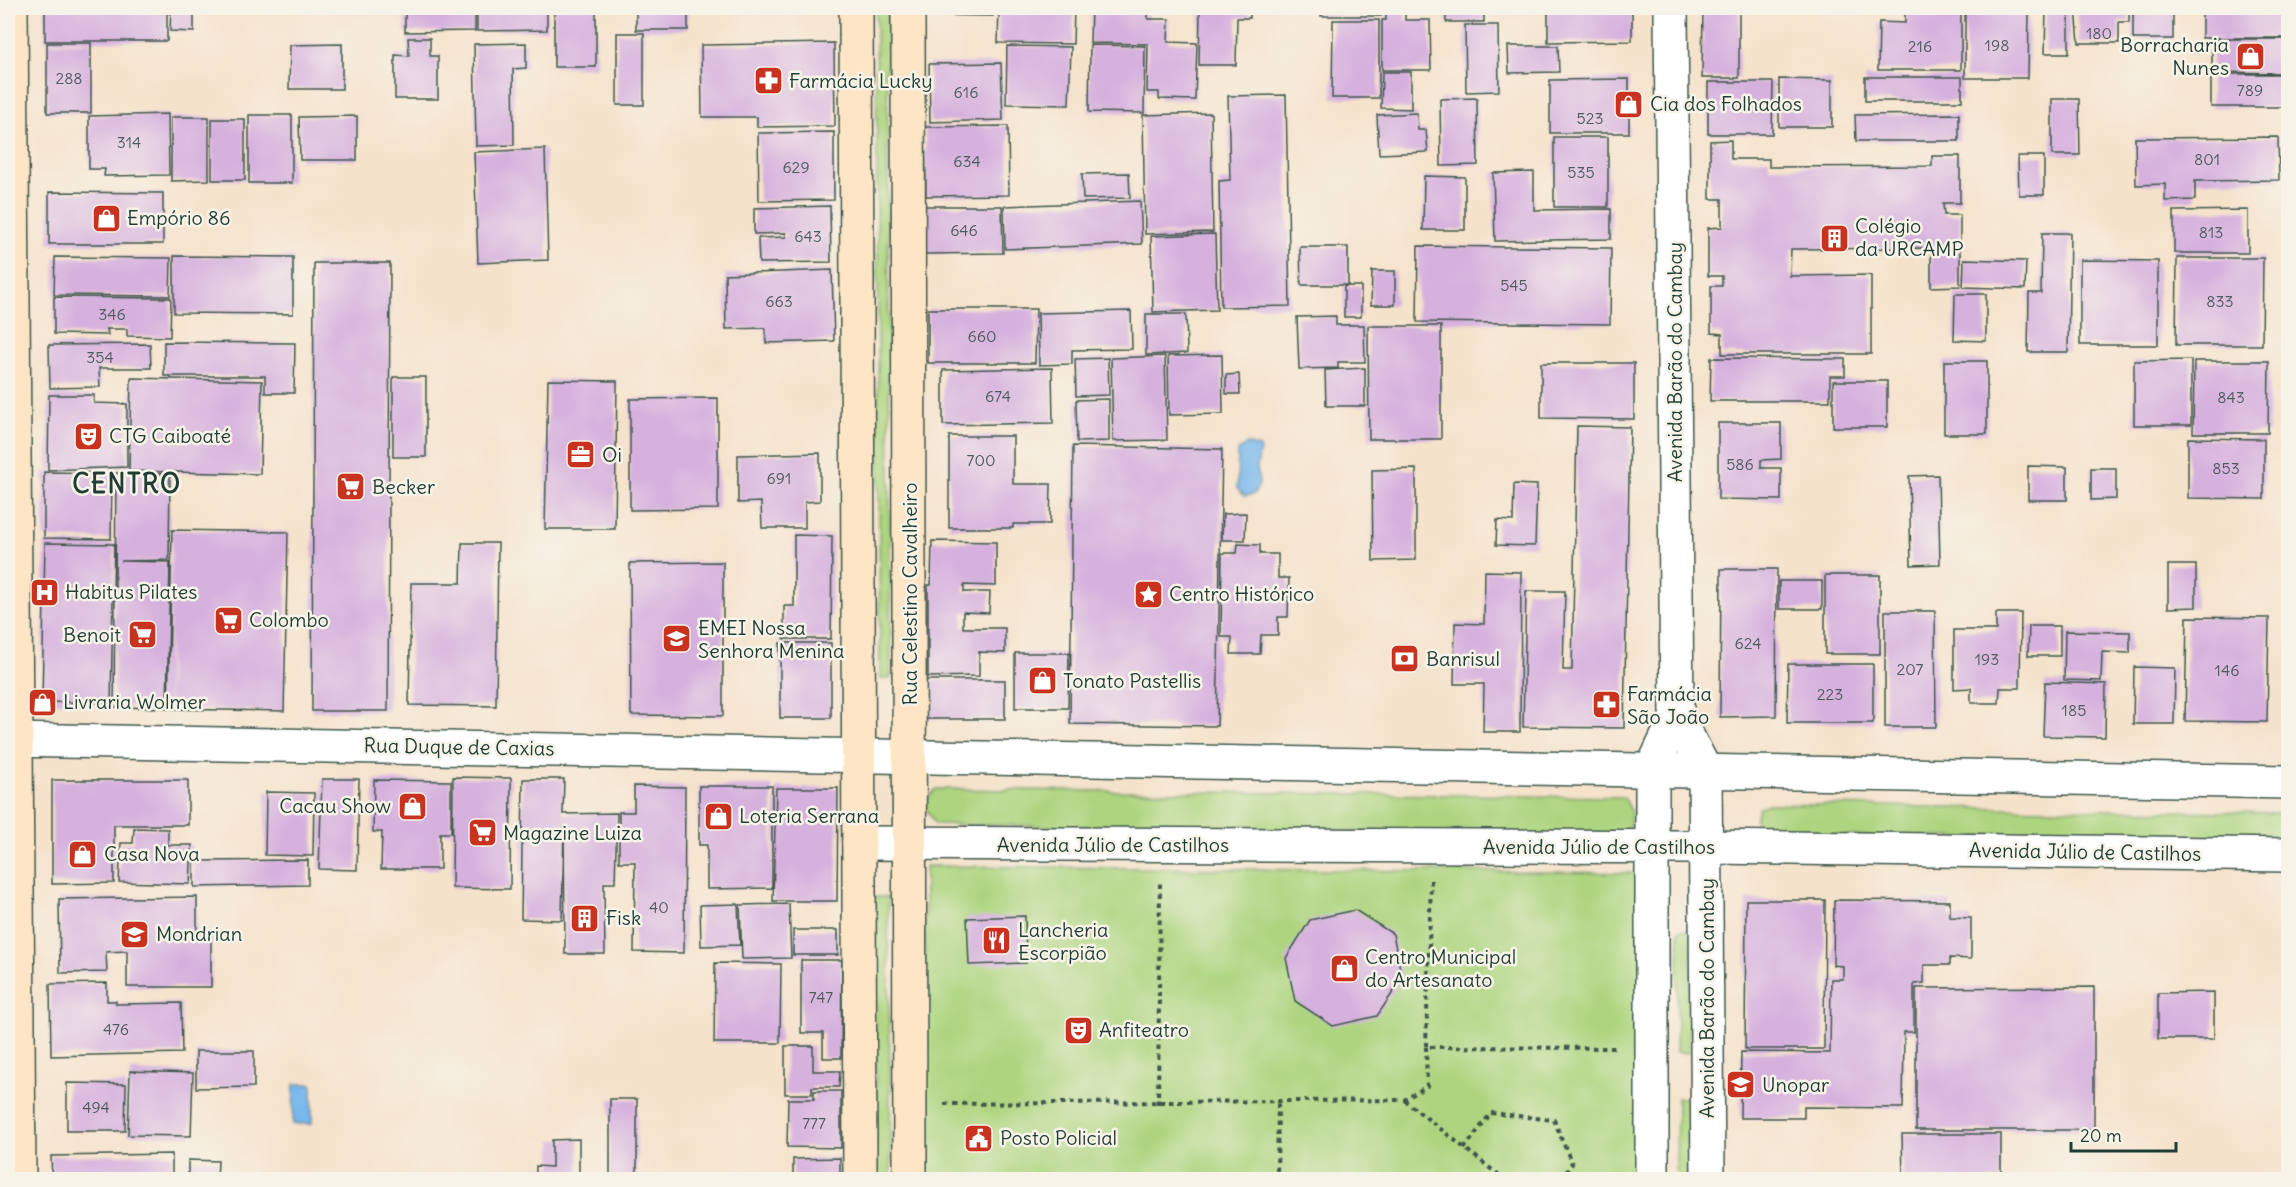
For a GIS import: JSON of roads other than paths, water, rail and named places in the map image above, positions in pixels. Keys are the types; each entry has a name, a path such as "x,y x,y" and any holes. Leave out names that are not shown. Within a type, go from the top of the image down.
{"main road":[{"path":"11,8 13,740 18,1179"},
{"path":"856,8 860,1179"},
{"name":"Rua Celestino Cavalheiro","path":"908,8 910,1179"}],"street":[{"name":"Avenida Barão do Cambay","path":"1652,1179 1652,769 1677,716 1671,8"},
{"name":"Avenida Barão do Cambay","path":"1677,716 1705,770 1708,847 1708,1179"},
{"name":"Rua Duque de Caxias","path":"13,740 911,755"},
{"path":"911,755 2289,782"},
{"name":"Avenida Júlio de Castilhos","path":"859,843 1708,847 2289,855"}],"water":[{"path":"1247,444 1260,448 1257,467 1259,484 1254,494 1245,496 1237,489 1238,451"},
{"path":"294,1084 312,1084 312,1124 293,1124"}],"place":[{"name":"Borracharia Nunes","path":"2250,56"},
{"name":"Farmácia Lucky","path":"768,81"},
{"name":"Cia dos Folhados","path":"1629,104"},
{"name":"Empório 86","path":"106,218"},
{"name":"Colégio da URCAMP","path":"1834,238"},
{"name":"CTG Caiboaté","path":"88,436"},
{"name":"Oi","path":"581,455"},
{"name":"Becker","path":"351,487"},
{"name":"Habitus Pilates","path":"44,592"},
{"name":"Centro Histórico","path":"1148,594"},
{"name":"Colombo","path":"228,620"},
{"name":"Benoit","path":"142,635"},
{"name":"EMEI Nossa Senhora Menina","path":"677,639"},
{"name":"Banrisul","path":"1405,659"},
{"name":"Tonato Pastellis","path":"1042,681"},
{"name":"Livraria Wolmer","path":"42,702"},
{"name":"Farmácia São João","path":"1606,705"},
{"name":"Cacau Show","path":"412,806"},
{"name":"Loteria Serrana","path":"718,816"},
{"name":"Magazine Luiza","path":"482,833"},
{"name":"Casa Nova","path":"83,854"},
{"name":"Fisk","path":"585,918"},
{"name":"Mondrian","path":"135,934"},
{"name":"Lancheria Escorpião","path":"997,941"},
{"name":"Centro Municipal do Artesanato","path":"1344,968"},
{"name":"Anfiteatro","path":"1078,1030"},
{"name":"Unopar","path":"1741,1085"},
{"name":"Posto Policial","path":"979,1138"}],"district":[{"name":"CENTRO","path":"127,484"}]}
